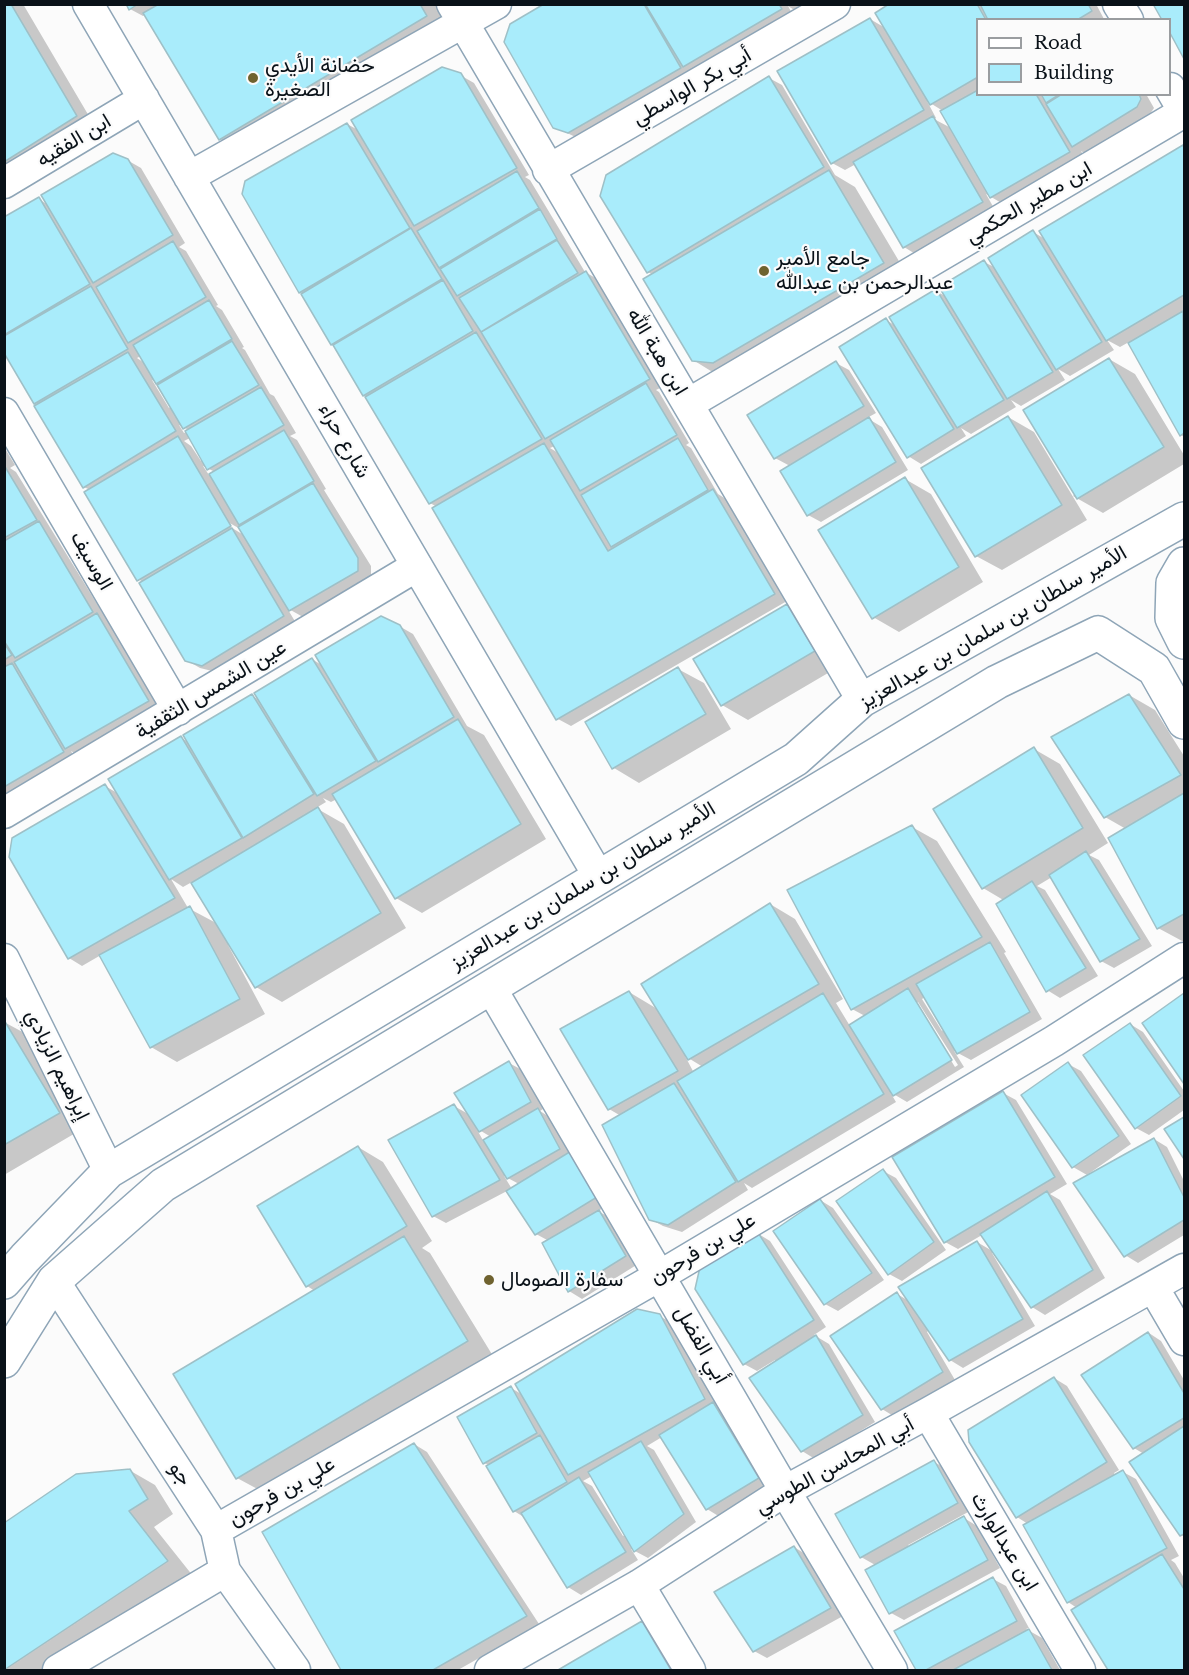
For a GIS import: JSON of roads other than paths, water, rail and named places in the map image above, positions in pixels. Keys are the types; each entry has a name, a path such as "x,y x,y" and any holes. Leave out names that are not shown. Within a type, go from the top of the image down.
{"street":[{"name":"شارع حراء","path":"88,4 599,877"},
{"path":"189,177 457,14 496,4"},
{"name":"أبي بكر الواسطي","path":"548,170 835,4"},
{"path":"1118,4 1127,18"},
{"name":"ابن هبة الله","path":"457,14 862,700"},
{"path":"1171,90 1184,112"},
{"name":"ابن الفقيه","path":"4,183 144,99"},
{"name":"ابن مطير الحكمي","path":"688,404 1184,112"},
{"name":"الوسيف","path":"4,413 178,710"},
{"name":"الأمير سلطان بن سلمان بن عبدالعزيز","path":"4,1282 110,1171 796,759 862,700 1185,519"},
{"path":"1185,564 1173,583 1172,618 1185,642"},
{"name":"عين الشمس الثقفية","path":"4,813 417,566"},
{"name":"الأمير سلطان بن سلمان بن عبدالعزيز","path":"4,1361 54,1281 163,1185 997,682 1098,633 1155,669 1185,723"},
{"path":"796,759 799,768 810,783 824,786"},
{"path":"736,795 750,793 756,800 760,814 759,826"},
{"name":"علي بن فرحون","path":"216,1530 660,1275 1054,1041 1185,958"},
{"name":"إبراهيم الزيادي","path":"6,964 110,1171"},
{"name":"أبي الفضل","path":"491,988 892,1671"},
{"name":"أبي المحاسن الطوسي","path":"490,1671 639,1585 785,1491 1185,1269"},
{"name":"جو","path":"54,1281 216,1530 225,1571 295,1671"},
{"path":"1153,1287 1185,1340"},
{"name":"ابن عبدالوارث","path":"928,1413 1080,1671"},
{"path":"58,1671 225,1571"},
{"path":"639,1585 690,1671"}],"place":[{"name":"حضانة الأيدي الصغيرة","path":"253,78"},
{"name":"جامع الأمير عبدالرحمن بن عبدالله","path":"764,271"},
{"name":"سفارة الصومال","path":"489,1280"}]}
